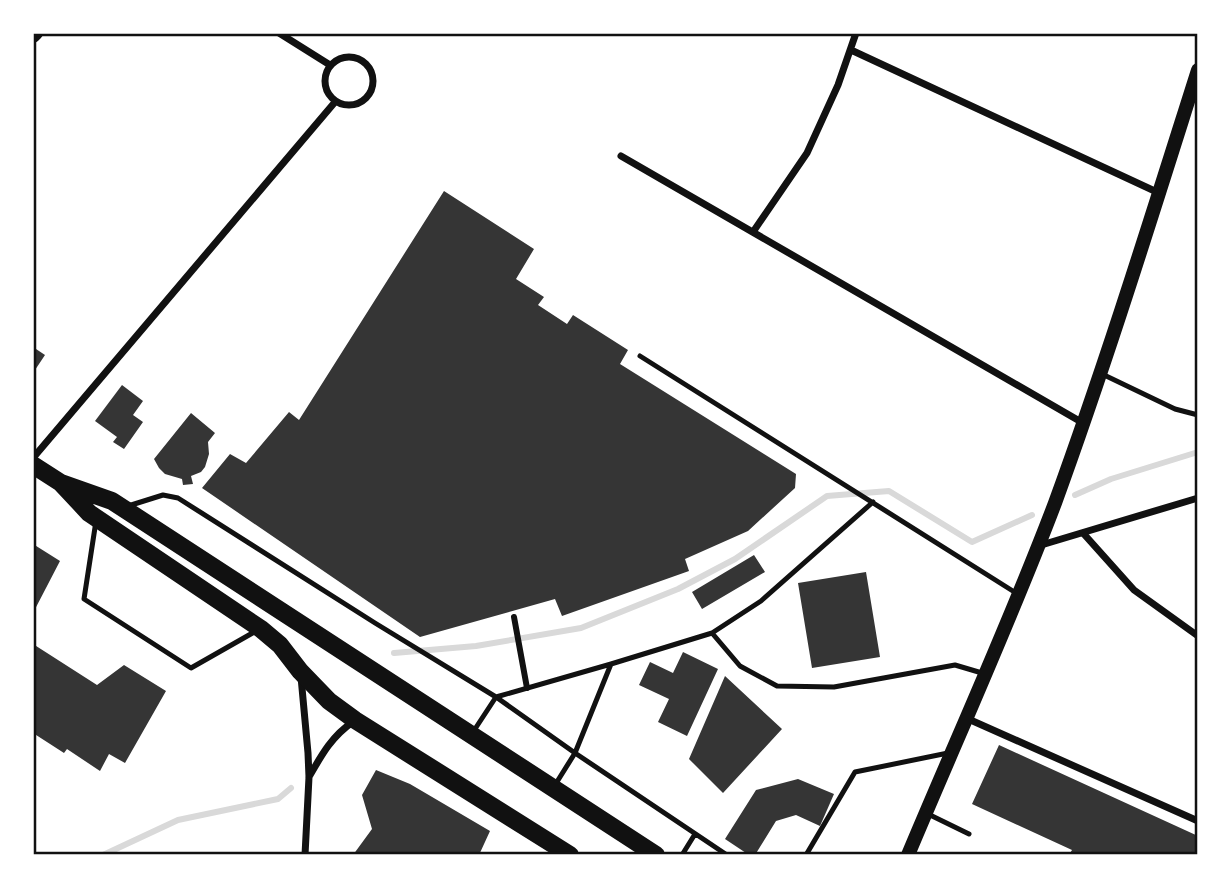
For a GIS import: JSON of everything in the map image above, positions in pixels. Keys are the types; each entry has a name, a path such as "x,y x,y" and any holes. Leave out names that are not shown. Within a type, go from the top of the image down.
{"main road":[{"path":"908,855 1038,547 1100,373 1198,70"},
{"path":"33,465 61,483 112,501 654,854"},
{"path":"61,483 89,513 261,629 280,645 329,701 570,855"}],"street":[{"path":"279,33 330,65"},
{"path":"753,232 807,153 838,85 856,33"},
{"path":"851,50 1159,192"},
{"path":"348,57 359,59 372,73 371,93 355,106 335,102 326,91 324,78 330,65 348,57"},
{"path":"33,458 335,102"},
{"path":"621,156 1083,423"},
{"path":"1038,547 1197,498"},
{"path":"1083,533 1134,590 1198,636"},
{"path":"514,617 527,688"},
{"path":"300,671 309,777 304,855"},
{"path":"965,718 1198,821"},
{"path":"309,777 326,747 343,728 355,720"}],"lane":[{"path":"639,356 1019,595"},
{"path":"1100,373 1175,409 1198,415"},
{"path":"122,508 163,495 178,498 496,697 727,855"},
{"path":"471,735 496,697 712,633 761,601 871,501"},
{"path":"97,518 84,599 191,668 261,629"},
{"path":"712,633 740,666 777,686 834,687 955,665 985,674"},
{"path":"554,788 575,753 611,664"},
{"path":"806,855 856,772 951,753"},
{"path":"925,813 969,834"},
{"path":"682,855 695,834"}],"building":[{"path":"444,191 534,249 516,279 544,297 538,305 567,324 573,315 628,350 620,364 796,474 795,488 748,531 685,559 689,571 562,616 555,599 420,637 202,488 230,454 246,463 289,412 299,420"},
{"path":"33,347 45,355 33,373"},
{"path":"122,385 143,401 133,415 143,422 124,449 113,442 117,437 95,421"},
{"path":"191,413 215,433 208,442 209,454 205,467 191,476 193,484 183,485 182,479 165,474 154,459"},
{"path":"33,544 60,561 33,613"},
{"path":"754,555 765,572 702,609 692,592"},
{"path":"866,572 880,657 812,668 798,583"},
{"path":"33,644 97,685 124,665 166,691 125,763 109,754 100,771 67,749 64,753 33,733"},
{"path":"683,652 718,669 687,736 658,722 669,699 639,685 650,662 673,673"},
{"path":"725,676 782,729 723,793 689,759"},
{"path":"999,745 1198,836 1198,855 1069,855 1072,850 972,804"},
{"path":"376,770 410,784 490,831 479,855 353,855 372,829 362,795"},
{"path":"798,779 834,794 820,826 796,815 776,821 755,855 749,855 725,839 756,790"}],"waterway":[{"path":"1075,495 1111,479 1198,452"},
{"path":"394,653 476,646 581,628 678,589 735,559 827,496 889,491 972,542 1032,515"},
{"path":"103,855 178,820 278,799 291,788"}]}
